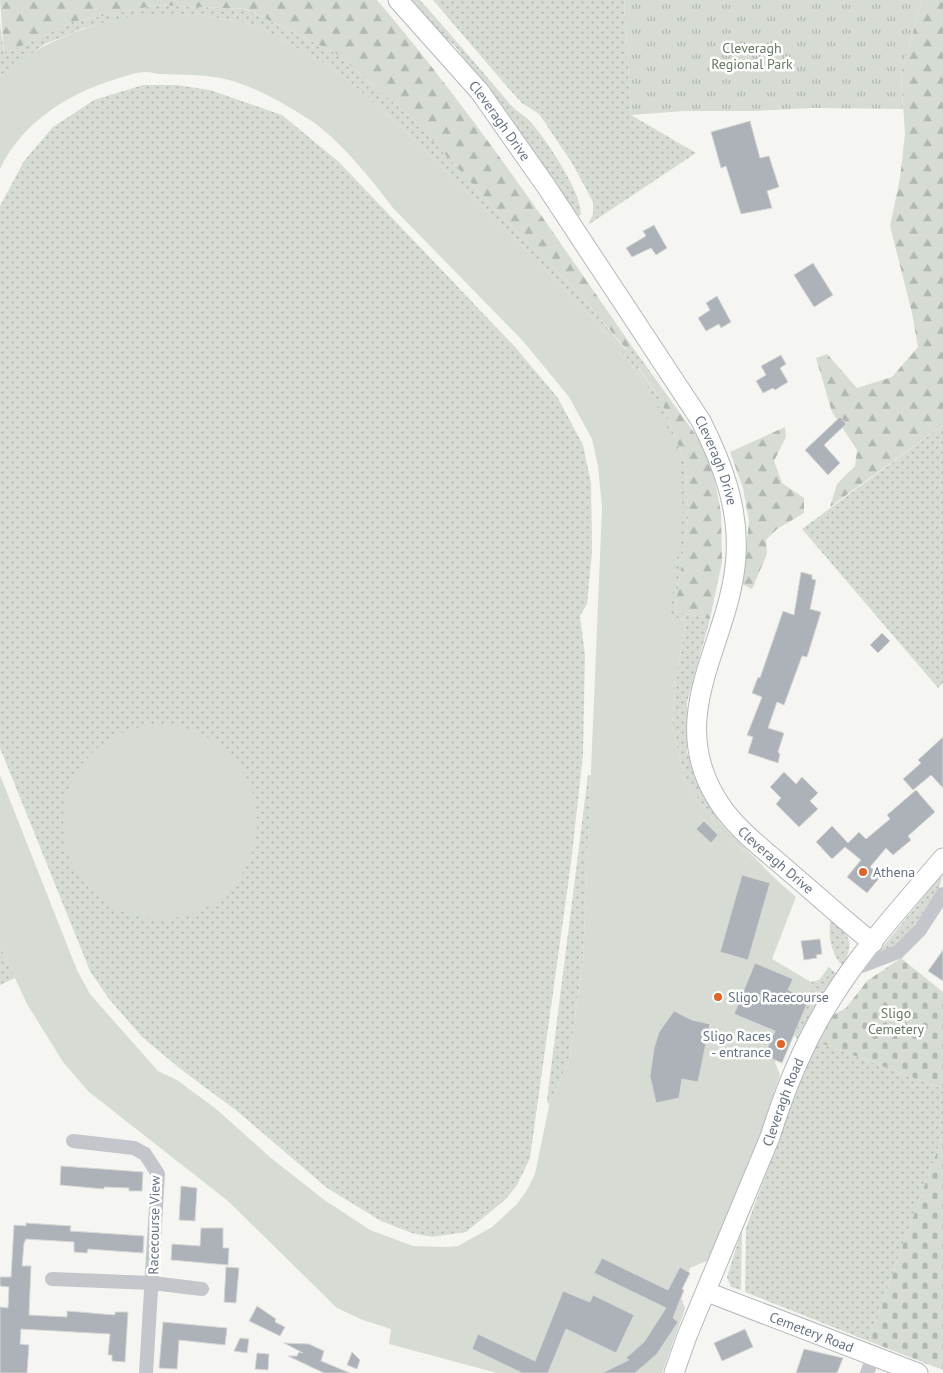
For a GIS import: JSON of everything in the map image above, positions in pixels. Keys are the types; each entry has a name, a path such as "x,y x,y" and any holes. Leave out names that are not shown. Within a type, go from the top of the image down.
{"street":[{"name":"Cleveragh Drive","path":"398,0 486,100 546,186 701,421 727,482 733,508 736,555 731,590 704,674 697,708 696,741 705,773 715,796 746,834 873,943"},
{"name":"Cleveragh Road","path":"674,1373 687,1336 707,1292 793,1074 832,998 851,970 943,858"},
{"path":"851,970 892,957 920,930 943,894"},
{"name":"Racecourse View","path":"74,1142 134,1148 145,1154 158,1174 146,1373"},
{"name":"Racecourse View","path":"52,1279 152,1283 202,1289"},
{"name":"Cemetery Road","path":"707,1292 918,1373"},
{"path":"867,1373 874,1355"}],"green space":[{"path":"0,0 377,0 445,83 477,126 631,345 627,350 577,291 507,222 412,118 334,52 246,9 157,5 72,22 4,54"},
{"path":"408,0 420,0 510,104 537,129 562,166 575,192 581,214 577,218 495,99 454,45 429,25"},
{"path":"433,0 624,0 631,115 696,153 588,225 593,214 593,202 572,163 539,114 522,103"},
{"name":"Cleveragh Regional Park","path":"624,0 922,0 901,74 903,109 814,108 753,111 684,111 631,115"},
{"path":"922,0 943,0 943,425 830,507 837,484 855,466 857,450 832,412 816,358 827,354 857,388 892,377 918,347 912,313 890,226 900,178 905,134 901,74"},
{"path":"157,5 245,9 334,52 412,118 507,222 577,291 626,350 631,345 644,363 638,368 661,400 686,466 688,519 675,611 710,619 687,702 687,752 701,789 721,824 777,880 719,829 685,780 672,726 676,679 686,621 670,616 674,573 650,391 618,346 546,269 406,132 338,71 256,25 196,14 125,18 84,28 45,44 0,76 0,22 4,54 72,22"},
{"path":"196,14 256,25 338,71 406,132 546,269 618,346 650,391 678,451 683,512 670,616 686,621 676,679 672,726 685,780 719,829 796,897 772,959 811,982 794,1035 775,1062 780,1075 750,1166 711,1259 690,1268 680,1293 685,1309 662,1373 497,1373 389,1344 391,1329 363,1320 337,1308 228,1201 89,1092 63,1062 27,1004 0,946 0,775 77,970 90,994 158,1071 177,1080 215,1108 271,1158 323,1199 370,1230 413,1246 458,1246 492,1227 517,1204 535,1174 549,1106 569,1060 583,960 602,508 598,466 592,439 569,397 523,341 393,208 366,173 344,149 310,120 281,102 260,92 239,83 212,77 146,72 129,75 96,86 62,103 47,113 20,138 0,169 0,76 43,47 74,32 124,18"},
{"path":"143,85 177,85 210,90 282,115 339,162 516,348 558,398 583,445 591,483 592,552 587,604 580,616 585,655 583,755 571,863 530,1158 517,1185 506,1199 466,1232 432,1237 412,1233 381,1221 327,1188 237,1111 183,1071 142,1037 109,999 90,971 0,748 0,206 24,161 53,127 94,100"},
{"path":"644,363 703,445 712,465 721,513 722,562 710,619 675,611 688,519 686,466 661,400 638,367"},
{"path":"943,425 943,683 938,688 802,529"},
{"path":"785,427 786,437 774,461 782,483 804,498 804,513 777,529 766,540 767,554 752,589 742,584 749,521 743,488 730,452"},
{"path":"150,725 170,725 206,736 229,753 241,768 250,785 257,812 257,832 250,859 241,876 229,891 214,903 197,912 170,919 150,919 114,908 98,897 85,884 74,868 67,850 63,832 63,812 74,776 85,760 98,747 114,736 132,729"},
{"path":"588,775 591,775 583,960 569,1060 549,1106 547,1100"},
{"path":"943,873 939,889 900,946 873,959"},
{"path":"831,920 843,931 849,940 849,950 844,966 836,958 832,945"},
{"path":"0,946 15,978 0,985"},
{"name":"Sligo Cemetery","path":"901,958 943,992 943,1089 818,1042 828,1018 846,1008 867,981"},
{"path":"829,967 838,975 799,1041 794,1035 811,982 819,980"},
{"path":"818,1042 943,1089 943,1135 868,1341 745,1292 746,1228 800,1082"},
{"path":"943,1135 943,1370 868,1341"},
{"path":"742,1229 741,1290 731,1287 727,1277"}],"building":[{"path":"750,121 760,158 769,156 779,187 767,191 772,208 741,214 726,166 721,168 711,132"},
{"path":"654,225 667,248 656,255 651,248 632,257 626,248 646,236 643,231"},
{"path":"813,263 833,295 814,307 794,275"},
{"path":"717,296 731,322 721,328 719,324 706,331 698,318 710,310 706,303"},
{"path":"781,355 786,364 780,368 788,382 775,390 773,388 763,393 756,381 766,375 761,366"},
{"path":"840,417 846,424 824,445 840,463 828,475 805,450"},
{"path":"801,572 812,575 812,579 816,580 810,609 821,612 807,657 802,656 784,705 777,702 768,728 784,733 778,752 780,754 778,763 748,753 753,737 747,735 762,697 752,693 758,677 760,678 783,611 794,615"},
{"path":"882,633 890,641 878,653 870,645"},
{"path":"943,737 943,788 931,775 913,790 903,779 921,763 918,760"},
{"path":"784,772 796,784 802,777 818,793 810,801 818,809 799,827 776,804 781,798 770,787"},
{"path":"916,790 935,812 908,836 911,840 893,855 886,848 870,867 881,876 867,893 847,877 861,860 845,847 832,859 816,842 832,826 848,843 859,832 866,839 890,819 887,815"},
{"path":"704,821 718,835 711,843 696,829"},
{"path":"742,875 770,883 748,960 720,952"},
{"path":"820,939 822,954 816,955 817,958 804,960 801,941"},
{"path":"943,950 943,981 928,971"},
{"path":"755,963 793,979 788,990 809,999 782,1063 764,1055 775,1031 734,1014"},
{"path":"674,1011 692,1020 710,1024 698,1082 682,1079 679,1098 656,1103 650,1076 654,1048 659,1032"},
{"path":"61,1166 143,1172 142,1191 129,1191 129,1188 104,1187 104,1189 60,1185"},
{"path":"181,1186 197,1188 195,1221 179,1220"},
{"path":"26,1223 71,1226 70,1231 144,1236 143,1253 88,1249 87,1253 74,1252 74,1242 26,1239 24,1243 22,1266 31,1266 29,1315 67,1317 67,1311 115,1315 115,1312 128,1312 125,1362 112,1361 112,1355 108,1355 110,1334 21,1329 20,1344 29,1345 27,1373 0,1373 0,1307 8,1308 9,1287 0,1286 0,1277 11,1277 14,1225 26,1226"},
{"path":"201,1228 223,1228 223,1248 229,1248 228,1265 171,1260 172,1244 200,1246"},
{"path":"602,1258 668,1290 680,1267 690,1273 682,1289 684,1290 673,1318 678,1322 657,1354 635,1373 602,1373 629,1360 626,1358 644,1342 666,1308 594,1273"},
{"path":"226,1267 239,1268 236,1303 224,1302"},
{"path":"563,1291 590,1302 593,1295 634,1315 616,1353 566,1329 548,1373 522,1373 472,1349 478,1334 535,1361"},
{"path":"257,1306 276,1319 275,1322 285,1327 280,1336 249,1321"},
{"path":"163,1322 227,1328 225,1345 179,1340 177,1369 159,1368"},
{"path":"745,1329 753,1347 722,1361 714,1343"},
{"path":"240,1338 249,1339 247,1353 234,1351"},
{"path":"284,1343 309,1344 324,1351 321,1361 350,1373 324,1373 288,1356 297,1356 299,1352 303,1353"},
{"path":"804,1349 843,1358 837,1373 796,1373"},
{"path":"352,1352 360,1360 357,1369 347,1365"},
{"path":"257,1353 269,1354 268,1370 255,1369"}],"place":[{"name":"Athena","path":"863,872"},
{"name":"Sligo Racecourse","path":"718,997"},
{"name":"Sligo Races - entrance","path":"781,1044"}]}
